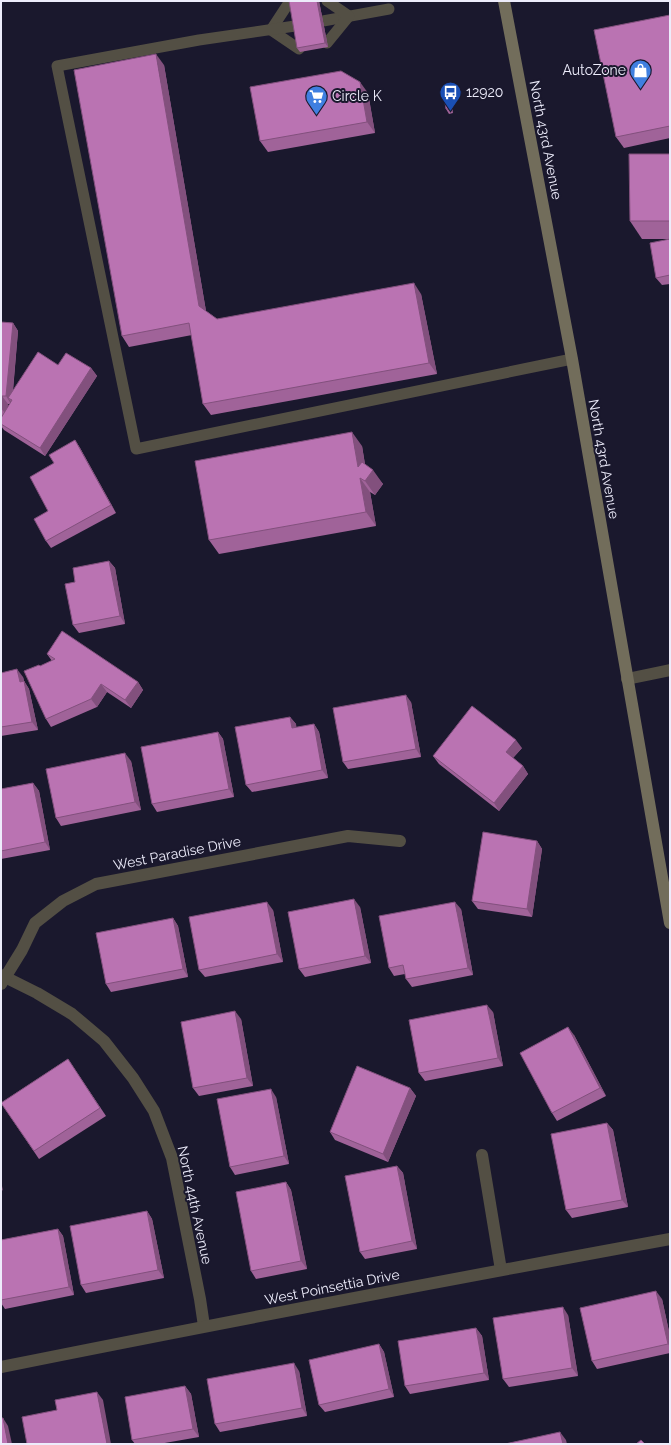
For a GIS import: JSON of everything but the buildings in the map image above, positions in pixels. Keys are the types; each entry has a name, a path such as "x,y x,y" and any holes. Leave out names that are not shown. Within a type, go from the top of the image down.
{"main road":[{"name":"North 43rd Avenue","path":"504,1 572,359 670,923"}],"street":[{"path":"627,679 670,670"},
{"name":"West Paradise Drive","path":"2,979 22,950 35,923 63,901 96,884 348,836 400,841"},
{"name":"North 44th Avenue","path":"2,979 37,993 72,1014 104,1041 133,1078 154,1111 172,1158 204,1326"},
{"path":"482,1155 502,1270"},
{"name":"West Poinsettia Drive","path":"1,1367 204,1326 670,1240"}],"lane":[{"path":"271,30 290,1"},
{"path":"327,1 349,16"},
{"path":"323,21 389,9"},
{"path":"327,43 349,16"},
{"path":"295,26 199,40 57,66 136,449 572,359"},
{"path":"271,30 299,49"}],"place":[{"name":"AutoZone","path":"641,90"},
{"name":"12920","path":"451,112"},
{"name":"Circle K","path":"317,116"}]}
